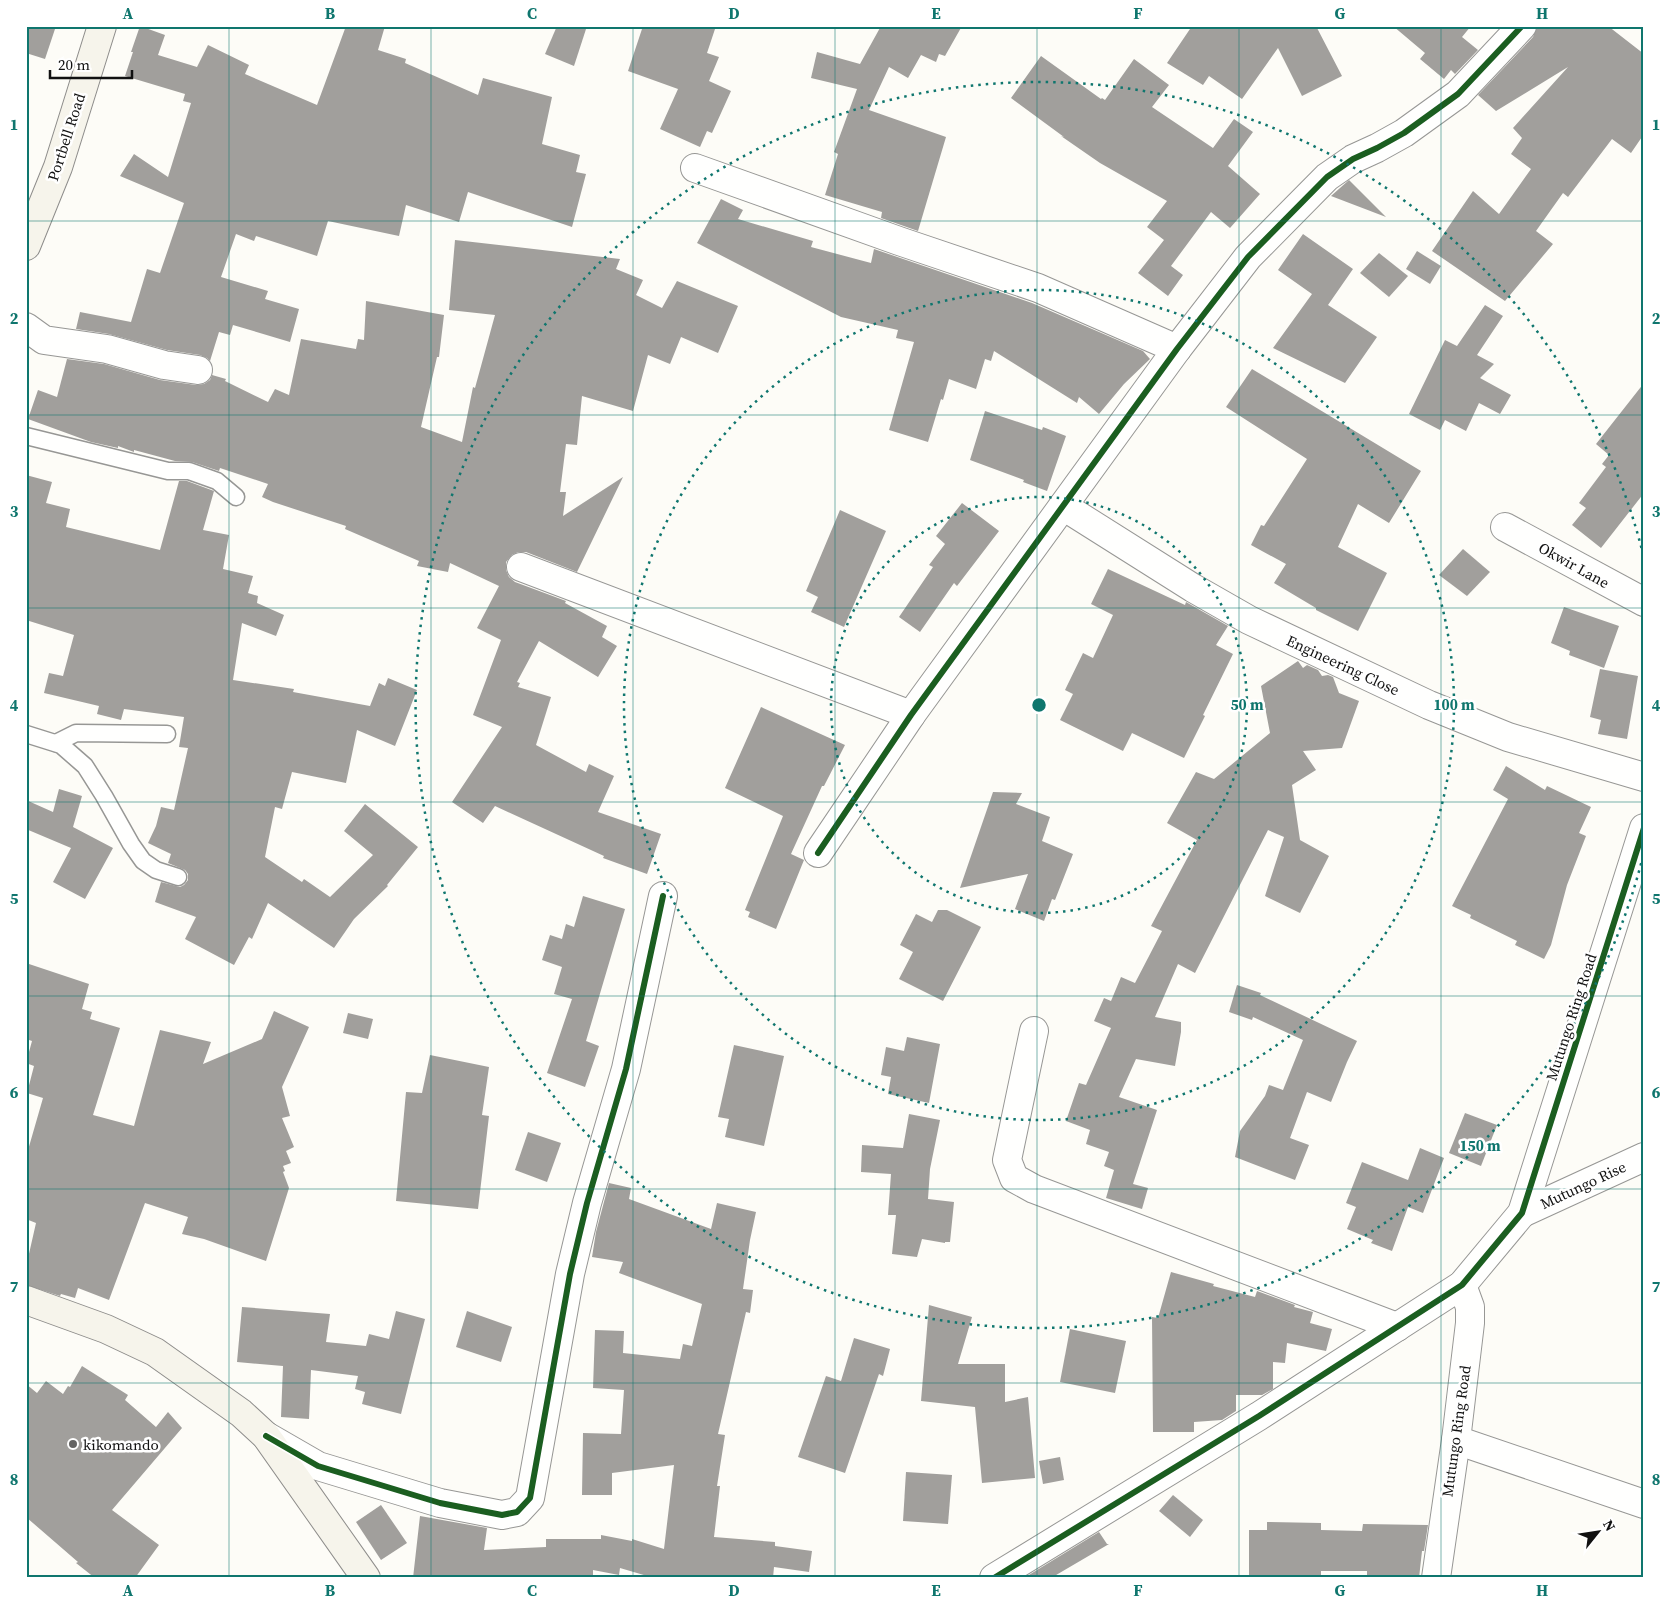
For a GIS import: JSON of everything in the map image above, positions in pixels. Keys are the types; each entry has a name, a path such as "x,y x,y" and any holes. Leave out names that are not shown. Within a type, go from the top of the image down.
{"street":[{"name":"Portbell Road","path":"26,246 58,167 102,26"},
{"path":"818,853 911,715 1177,349 1248,257 1327,177 1353,159 1377,148 1404,132 1458,94 1522,26"},
{"path":"695,168 899,241 1038,288 1177,349"},
{"path":"26,327 44,340 107,349 164,365 198,370"},
{"name":"Engineering Close","path":"1063,506 1193,588 1249,620 1429,706 1508,737 1644,777"},
{"name":"Okwir Lane","path":"1505,527 1644,602"},
{"path":"521,567 911,715"},
{"name":"Mutungo Ring Road","path":"1522,1212 1644,828"},
{"path":"266,1436 318,1466 440,1504 502,1515 517,1512 530,1498 570,1274 587,1203 626,1069 663,896"},
{"path":"1034,1031 1007,1160 1014,1178 1034,1189 1397,1328"},
{"name":"Mutungo Rise","path":"1522,1212 1644,1156"},
{"path":"994,1578 1259,1416 1462,1285 1522,1212"},
{"name":"Mutungo Ring Road","path":"1436,1578 1456,1440 1470,1323 1470,1306 1462,1285"},
{"path":"26,1300 106,1329 155,1352 241,1413 266,1436 366,1578"},
{"path":"1456,1440 1644,1504"}],"lane":[{"path":"26,436 168,471 190,471 217,481 236,498"},
{"path":"56,744 76,733 167,734"},
{"path":"26,734 61,745 85,766 143,862 156,870 178,877"}],"building":[{"path":"26,26 56,26 45,59 26,53"},
{"path":"140,26 165,35 158,55 197,67 208,45 249,65 245,74 317,105 346,26 385,26 378,50 406,59 405,63 478,95 483,78 552,97 542,144 580,155 576,172 586,174 572,227 468,192 459,222 406,205 399,236 328,221 317,256 256,236 254,241 236,234 221,277 268,291 265,299 299,309 290,342 233,325 230,335 219,332 210,361 200,355 167,350 109,334 76,329 80,312 131,322 147,269 160,273 184,203 120,176 134,154 168,177 191,103 183,101 185,94 125,76"},
{"path":"557,26 587,26 574,66 545,54"},
{"path":"643,26 716,26 707,53 719,57 709,81 731,91 712,133 707,131 700,147 660,129 678,89 628,71"},
{"path":"881,26 962,26 945,56 939,54 936,62 921,55 908,78 889,67 869,110 946,137 918,231 881,218 882,212 825,195 838,154 834,152 857,89 811,78 817,52 860,64"},
{"path":"1192,26 1316,26 1342,76 1302,96 1278,48 1242,99 1209,76 1203,85 1167,63"},
{"path":"1393,26 1471,26 1462,37 1478,50 1455,74 1451,70 1444,79 1420,59 1425,53"},
{"path":"1537,26 1608,26 1644,54 1644,134 1631,153 1612,139 1568,197 1563,193 1536,231 1553,244 1505,301 1432,251 1473,191 1499,214 1531,169 1511,154 1522,138 1513,128 1568,67 1496,111 1478,95 1533,37"},
{"path":"1041,56 1105,100 1134,59 1169,85 1152,107 1213,148 1234,119 1253,132 1228,166 1260,194 1230,228 1211,212 1171,266 1183,275 1168,296 1138,273 1164,240 1147,227 1167,201 1100,163 1011,98"},
{"path":"1349,180 1386,217 1331,196"},
{"path":"721,199 743,210 738,219 813,241 811,247 871,263 874,249 1032,303 1143,351 1150,359 1124,384 1099,414 1079,397 1077,403 994,351 991,361 985,359 976,389 949,379 928,442 889,430 914,342 896,338 898,330 841,317 697,243"},
{"path":"1303,234 1353,269 1328,305 1377,337 1345,383 1273,348 1312,294 1278,270"},
{"path":"455,240 620,259 616,269 643,280 636,295 662,308 677,281 738,306 718,353 681,337 670,364 648,355 633,411 582,396 577,445 566,444 560,492 566,492 563,516 623,477 577,572 526,552 518,552 512,555 506,562 506,570 509,577 515,582 566,601 565,603 607,626 602,637 617,646 598,677 539,641 517,682 520,683 518,687 551,697 536,745 586,772 589,764 614,776 598,812 661,834 647,874 603,858 604,856 495,806 483,823 452,802 502,727 473,715 501,640 477,628 499,586 450,563 448,572 417,566 419,561 345,529 346,526 262,497 268,484 220,468 219,471 192,462 175,461 134,450 134,452 118,446 118,448 91,442 28,419 38,390 57,397 67,359 104,364 160,380 196,385 204,384 210,380 212,375 226,379 225,381 268,402 275,389 289,395 301,339 356,349 358,339 364,340 366,301 444,315 439,357 437,357 421,427 462,442 473,387 475,388 495,315 449,310"},
{"path":"1417,251 1441,266 1430,284 1406,269"},
{"path":"1379,253 1408,276 1389,297 1360,273"},
{"path":"1485,305 1503,316 1477,355 1494,364 1480,378 1511,395 1500,414 1479,403 1466,431 1445,420 1440,430 1409,414 1445,340 1457,346"},
{"path":"1252,369 1421,471 1389,523 1358,504 1338,547 1387,573 1358,631 1316,610 1316,608 1274,583 1286,564 1251,545 1261,525 1264,526 1307,459 1226,407"},
{"path":"1644,383 1644,493 1601,548 1572,525 1586,508 1579,503 1606,467 1602,464 1609,455 1596,444"},
{"path":"985,411 1042,430 1043,427 1066,436 1047,491 1023,482 1024,480 970,460"},
{"path":"26,475 52,482 46,503 70,509 66,527 160,550 179,481 187,481 214,491 203,530 229,535 223,569 253,576 248,593 258,596 257,603 284,615 276,636 242,623 233,680 294,689 293,692 370,706 379,683 385,686 388,678 417,690 395,746 357,730 346,783 292,772 282,809 275,807 265,857 302,882 304,879 330,897 373,855 344,831 365,804 418,847 388,886 354,919 334,948 268,903 252,939 249,937 234,965 185,939 196,917 155,902 161,882 180,887 188,880 188,874 185,870 168,863 171,854 148,843 156,826 161,807 174,810 188,748 179,747 184,717 124,709 121,720 97,714 99,706 44,693 49,673 63,676 74,635 26,620"},
{"path":"962,503 999,531 957,586 954,583 920,632 899,617 933,567 929,565 945,544 936,536"},
{"path":"840,510 886,531 844,627 811,612 818,597 806,591"},
{"path":"1463,549 1490,572 1467,596 1439,575"},
{"path":"1108,569 1185,605 1186,602 1228,626 1216,645 1233,654 1184,758 1132,733 1123,751 1060,720 1073,694 1065,690 1083,653 1093,658 1113,615 1091,604"},
{"path":"1564,607 1619,626 1604,668 1569,655 1570,651 1551,643"},
{"path":"1298,661 1303,668 1307,665 1318,670 1322,676 1328,675 1333,677 1339,693 1359,701 1342,748 1303,751 1316,770 1292,785 1300,840 1329,856 1300,913 1265,896 1284,837 1268,830 1195,973 1178,964 1155,1017 1181,1022 1175,1066 1136,1059 1119,1097 1157,1110 1133,1184 1148,1188 1142,1209 1106,1198 1114,1170 1104,1166 1109,1152 1086,1144 1090,1130 1066,1121 1079,1083 1086,1085 1111,1028 1094,1021 1104,998 1111,1001 1121,977 1135,983 1162,931 1151,926 1197,840 1167,823 1196,772 1214,779 1270,733 1261,686"},
{"path":"1600,669 1638,676 1627,739 1598,734 1601,720 1590,717"},
{"path":"761,707 845,745 824,786 822,786 791,854 804,860 776,929 748,917 750,912 745,910 783,816 725,788"},
{"path":"1506,766 1545,790 1547,786 1591,807 1579,833 1586,836 1567,885 1551,945 1544,959 1515,945 1517,941 1470,918 1471,915 1452,906 1508,799 1493,790"},
{"path":"59,789 82,796 73,827 113,848 85,899 53,882 71,848 26,829 26,800 53,812"},
{"path":"993,792 1022,793 1016,804 1050,817 1042,841 1073,854 1055,900 1052,899 1044,921 1015,909 1028,874 960,888"},
{"path":"583,896 625,909 586,1041 599,1046 585,1087 547,1073 572,999 554,994 562,967 542,960 550,935 562,939 566,924 574,927"},
{"path":"938,910 947,910 981,927 943,1001 899,979 913,952 900,945 916,914 932,922"},
{"path":"26,963 89,984 82,1009 92,1012 90,1019 120,1028 93,1115 134,1126 160,1030 211,1042 203,1064 262,1039 274,1011 309,1027 282,1087 290,1116 282,1118 294,1147 286,1151 291,1163 283,1166 285,1171 283,1172 289,1188 266,1261 204,1239 182,1234 188,1217 145,1203 109,1300 78,1288 75,1298 61,1294 60,1296 26,1285 26,1267 36,1223 26,1219 26,1157 43,1098 27,1093 34,1066 26,1063 32,1041 26,1039"},
{"path":"1237,985 1261,993 1260,995 1357,1041 1331,1102 1307,1092 1290,1138 1309,1145 1295,1180 1235,1157 1240,1131 1265,1096 1269,1085 1283,1090 1303,1040 1253,1017 1252,1020 1229,1012"},
{"path":"348,1013 373,1019 368,1039 343,1033"},
{"path":"907,1037 940,1044 929,1103 888,1094 891,1077 881,1075 886,1047 904,1051"},
{"path":"734,1045 784,1056 764,1146 725,1137 729,1119 718,1117"},
{"path":"430,1055 489,1067 482,1115 489,1116 478,1209 396,1201 406,1092 422,1093"},
{"path":"1465,1113 1497,1125 1481,1166 1449,1153"},
{"path":"909,1114 940,1120 930,1169 928,1199 954,1202 950,1242 945,1243 922,1239 917,1257 892,1254 896,1215 888,1215 891,1174 861,1172 862,1145 903,1148"},
{"path":"528,1132 561,1143 547,1182 515,1170"},
{"path":"1420,1148 1444,1158 1423,1213 1408,1207 1392,1251 1371,1243 1373,1240 1347,1229 1356,1207 1346,1203 1362,1162 1408,1180"},
{"path":"609,1183 631,1188 629,1199 711,1229 717,1203 756,1212 743,1289 753,1290 750,1313 746,1312 718,1434 725,1435 717,1486 720,1486 714,1537 775,1542 775,1546 812,1551 809,1572 774,1567 773,1578 654,1578 620,1568 619,1575 593,1570 593,1578 413,1578 420,1516 487,1528 484,1550 546,1547 546,1539 601,1539 601,1535 632,1541 632,1539 664,1549 674,1465 612,1473 612,1495 582,1495 583,1433 621,1434 624,1390 593,1388 595,1330 624,1331 623,1353 680,1359 683,1344 692,1346 702,1304 619,1273 623,1262 592,1257 596,1232"},
{"path":"1171,1272 1255,1297 1257,1291 1295,1305 1294,1307 1313,1312 1310,1323 1332,1329 1326,1351 1287,1343 1285,1363 1273,1362 1273,1389 1262,1395 1236,1395 1236,1411 1222,1420 1194,1422 1194,1432 1153,1432 1152,1317 1158,1318"},
{"path":"929,1305 972,1317 958,1364 1005,1364 1005,1402 1028,1397 1035,1478 982,1483 975,1407 921,1401"},
{"path":"242,1307 330,1314 326,1342 366,1346 369,1334 389,1339 396,1311 425,1319 401,1414 362,1404 365,1392 355,1389 358,1376 311,1370 309,1419 281,1417 283,1366 237,1362"},
{"path":"467,1311 512,1327 501,1362 456,1347"},
{"path":"1070,1329 1126,1341 1115,1393 1060,1382"},
{"path":"854,1338 890,1349 883,1376 879,1374 845,1473 798,1457 826,1376 841,1381"},
{"path":"82,1366 128,1395 125,1400 156,1427 168,1412 182,1428 112,1510 159,1545 135,1578 95,1578 26,1517 26,1384 37,1393 46,1381 63,1394 68,1386 70,1387"},
{"path":"1060,1457 1064,1480 1043,1484 1039,1461"},
{"path":"906,1472 952,1475 948,1524 903,1521"},
{"path":"1173,1495 1203,1520 1190,1537 1159,1511"},
{"path":"381,1505 407,1543 381,1560 356,1522"},
{"path":"1267,1522 1321,1523 1321,1530 1362,1531 1363,1524 1428,1525 1424,1551 1422,1551 1419,1578 1367,1578 1367,1571 1321,1571 1321,1578 1249,1578 1249,1530 1267,1530"},
{"path":"1099,1532 1107,1544 1109,1544 1051,1578 1024,1578"}],"cycle path":[{"path":"818,853 911,715 1177,349 1248,257 1327,177 1353,159 1404,133 1458,94 1522,26"},
{"path":"994,1578 1259,1416 1462,1285 1522,1213 1644,828"},
{"path":"266,1436 318,1466 440,1503 502,1515 517,1512 530,1498 570,1274 587,1203 626,1069 663,896"}],"place":[{"name":"kikomando","path":"73,1444"}]}
